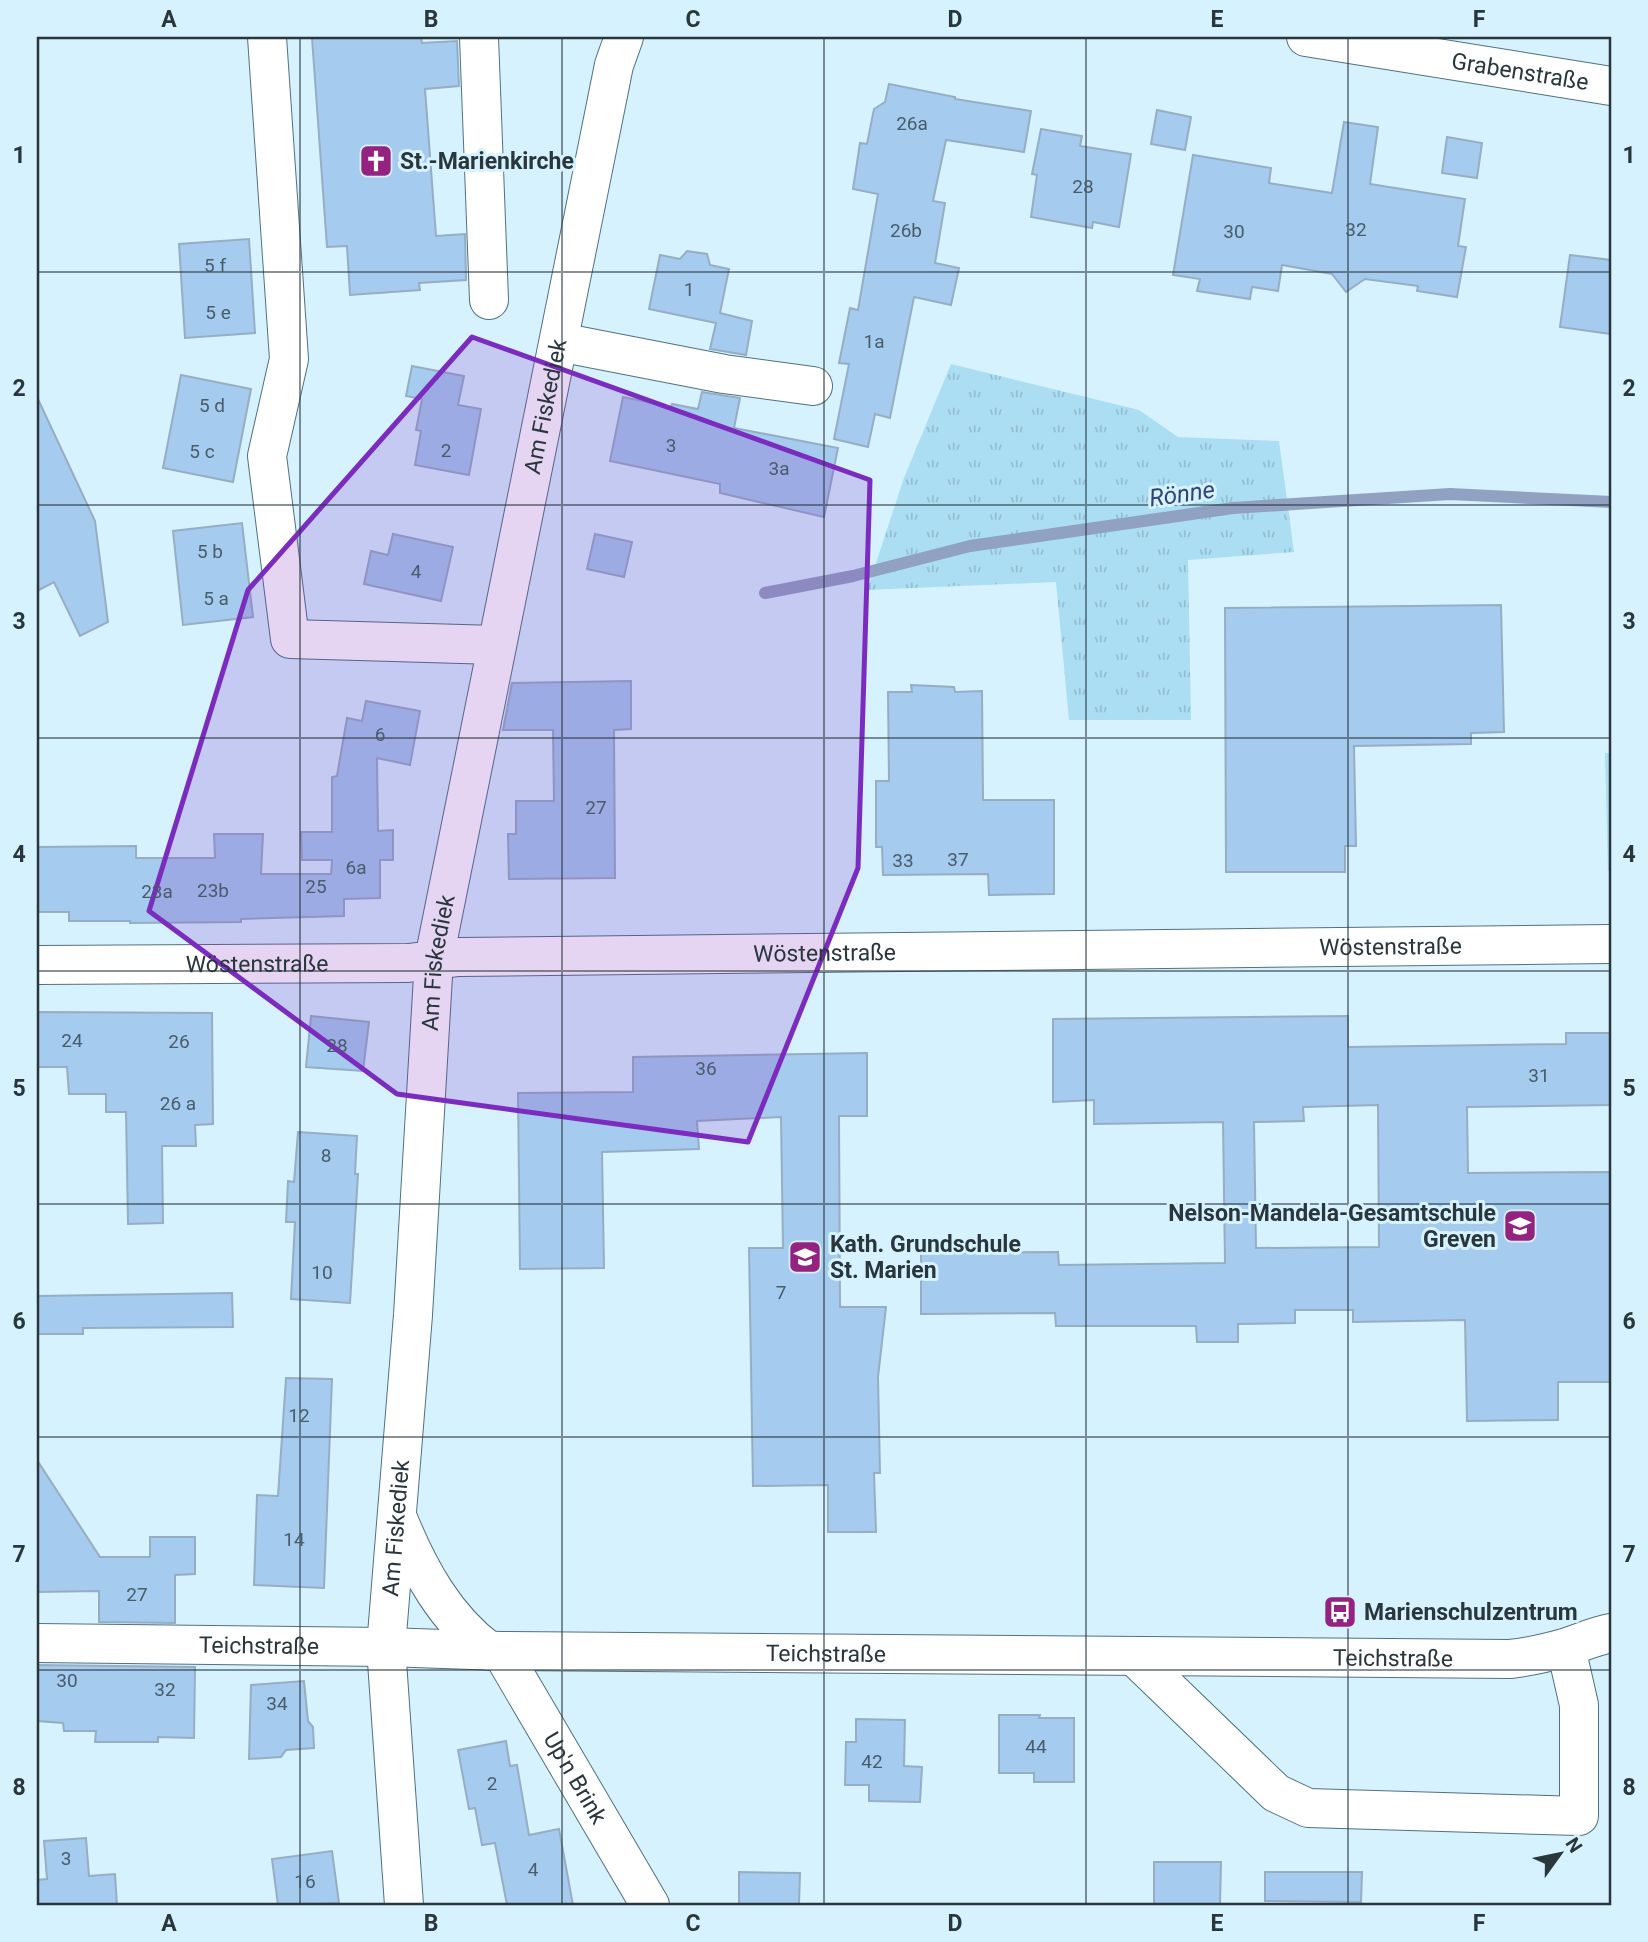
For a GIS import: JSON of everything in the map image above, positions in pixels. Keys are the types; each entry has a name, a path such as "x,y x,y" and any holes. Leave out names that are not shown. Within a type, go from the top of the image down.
{"street":[{"path":"267,37 289,359 267,456 290,639 496,645"},
{"path":"479,37 489,300"},
{"name":"Am Fiskediek","path":"404,1905 386,1647 413,1315 434,959 614,65 624,37"},
{"name":"Grabenstraße","path":"1306,37 1611,86"},
{"path":"559,342 724,374 813,386"},
{"name":"Wöstenstraße","path":"37,965 408,963 434,959 1611,944"},
{"name":"Up'n Brink","path":"397,1516 417,1564 447,1609 475,1640 495,1651 650,1905"},
{"name":"Teichstraße","path":"37,1643 495,1651 1510,1659 1528,1658 1611,1633"},
{"path":"1135,1657 1276,1793 1308,1808 1579,1816 1579,1705 1566,1648"}],"highlighted area":[{"path":"472,337 870,480 858,868 748,1142 397,1094 149,911 248,590"}],"green space":[{"path":"951,364 1139,410 1178,437 1279,441 1294,552 1188,560 1191,720 1069,720 1056,582 867,590 904,478"},
{"path":"1605,753 1611,753 1611,871 1608,871"}],"building":[{"name":"St.-Marienkirche","path":"421,37 422,43 457,41 459,86 425,89 436,236 465,234 466,280 419,283 420,290 350,295 347,246 327,247 312,38"},
{"path":"889,84 955,99 1031,111 1024,152 946,140 933,201 945,203 935,263 959,268 951,305 914,297 890,418 875,414 868,447 834,439 849,364 839,363 850,308 858,310 878,194 853,189 860,143 867,144 874,109 885,102"},
{"path":"1157,110 1191,117 1185,150 1151,144"},
{"path":"1344,122 1378,127 1370,184 1465,199 1458,246 1466,247 1457,297 1417,291 1418,286 1365,279 1346,292 1332,274 1282,265 1278,291 1252,287 1250,299 1197,291 1200,279 1173,275 1193,155 1271,168 1269,183 1332,193"},
{"path":"1041,129 1082,136 1080,146 1131,154 1119,227 1093,222 1092,228 1031,217 1037,175 1032,174"},
{"path":"1447,137 1482,143 1477,178 1442,173"},
{"path":"249,239 255,333 185,338 179,244"},
{"path":"687,251 707,254 710,265 729,269 720,313 752,321 746,355 710,349 716,323 649,309 660,255 680,259"},
{"path":"1570,255 1611,260 1611,334 1560,327"},
{"path":"412,366 464,376 458,405 481,409 469,475 415,465 421,431 416,430 422,399 406,396"},
{"path":"181,375 251,389 233,482 163,468"},
{"path":"702,392 740,398 734,428 838,448 824,517 720,493 720,484 610,461 623,397 671,407 672,404 698,409"},
{"path":"37,397 95,521 108,622 80,636 54,582 37,591"},
{"path":"242,523 253,617 183,625 173,531"},
{"path":"393,534 453,547 441,601 364,584 371,551 388,555"},
{"path":"595,534 632,542 624,577 587,569"},
{"path":"1501,605 1504,732 1471,733 1471,744 1354,746 1356,846 1345,846 1345,872 1226,872 1225,608"},
{"path":"631,681 631,729 614,730 615,878 509,879 508,834 516,834 516,801 554,801 553,730 503,730 512,683"},
{"path":"911,685 954,687 955,692 982,691 983,800 1054,800 1054,894 989,895 988,874 883,875 882,847 876,847 876,781 889,781 888,692 912,692"},
{"path":"366,701 420,711 410,765 377,758 378,831 393,830 393,860 380,860 380,898 344,899 344,916 241,919 241,922 69,921 69,912 37,912 37,847 136,846 136,858 215,858 214,834 263,834 261,874 331,874 332,860 302,860 301,832 332,832 332,777 337,776 347,718 362,721"},
{"path":"37,1012 212,1013 213,1124 195,1125 196,1146 162,1146 163,1223 128,1224 126,1112 106,1112 106,1094 69,1094 67,1067 37,1067"},
{"path":"311,1016 369,1022 363,1071 306,1067"},
{"path":"1348,1016 1348,1047 1566,1044 1566,1033 1611,1033 1611,1105 1467,1107 1468,1173 1611,1172 1611,1382 1558,1382 1558,1420 1467,1421 1465,1320 1353,1322 1353,1310 1295,1310 1295,1323 1238,1324 1238,1342 1197,1342 1196,1326 1056,1326 1055,1313 921,1314 921,1253 1058,1252 1059,1265 1225,1263 1223,1122 1094,1124 1094,1100 1053,1102 1053,1019","holes":["1378,1105 1379,1247 1256,1248 1254,1122 1304,1121 1303,1107"]},
{"path":"867,1053 867,1116 839,1116 840,1307 886,1307 878,1377 880,1473 874,1473 876,1532 828,1532 828,1485 753,1486 749,1248 783,1248 781,1117 697,1121 699,1149 602,1152 604,1268 520,1269 518,1093 633,1092 633,1057"},
{"path":"298,1132 357,1136 355,1174 358,1174 350,1303 291,1299 295,1222 286,1222 288,1181 294,1182"},
{"path":"232,1293 233,1327 83,1328 83,1334 37,1334 37,1296"},
{"path":"286,1378 332,1379 324,1588 254,1585 257,1495 278,1496"},
{"path":"37,1460 100,1557 150,1557 150,1537 195,1537 195,1574 175,1575 175,1623 99,1622 99,1591 37,1592"},
{"path":"37,1665 195,1667 194,1738 158,1737 158,1742 95,1742 96,1731 64,1731 63,1723 37,1721"},
{"path":"304,1681 308,1721 313,1727 314,1748 286,1750 281,1757 249,1759 251,1685"},
{"path":"999,1715 1074,1718 1074,1782 1034,1782 1034,1773 999,1773"},
{"path":"856,1719 905,1720 904,1766 922,1767 920,1802 869,1801 869,1785 845,1785 846,1742 856,1742"},
{"path":"506,1741 510,1766 517,1765 529,1835 559,1829 573,1905 507,1905 495,1843 482,1845 475,1808 469,1809 458,1750"},
{"path":"86,1838 89,1876 115,1874 117,1905 37,1905 37,1880 47,1879 44,1841"},
{"path":"332,1851 339,1903 278,1905 272,1859"},
{"path":"1154,1862 1221,1862 1220,1905 1154,1905"},
{"path":"739,1872 800,1873 799,1905 739,1905"},
{"path":"1265,1872 1362,1872 1361,1902 1265,1901"}],"waterway":[{"name":"Rönne","path":"765,593 853,576 970,546 1233,508 1450,494 1611,502"}],"place":[{"name":"St.-Marienkirche","path":"376,161"},
{"name":"Nelson-Mandela-Gesamtschule Greven","path":"1520,1226"},
{"name":"Kath. Grundschule St. Marien","path":"805,1257"},
{"name":"Marienschulzentrum","path":"1340,1612"}]}
